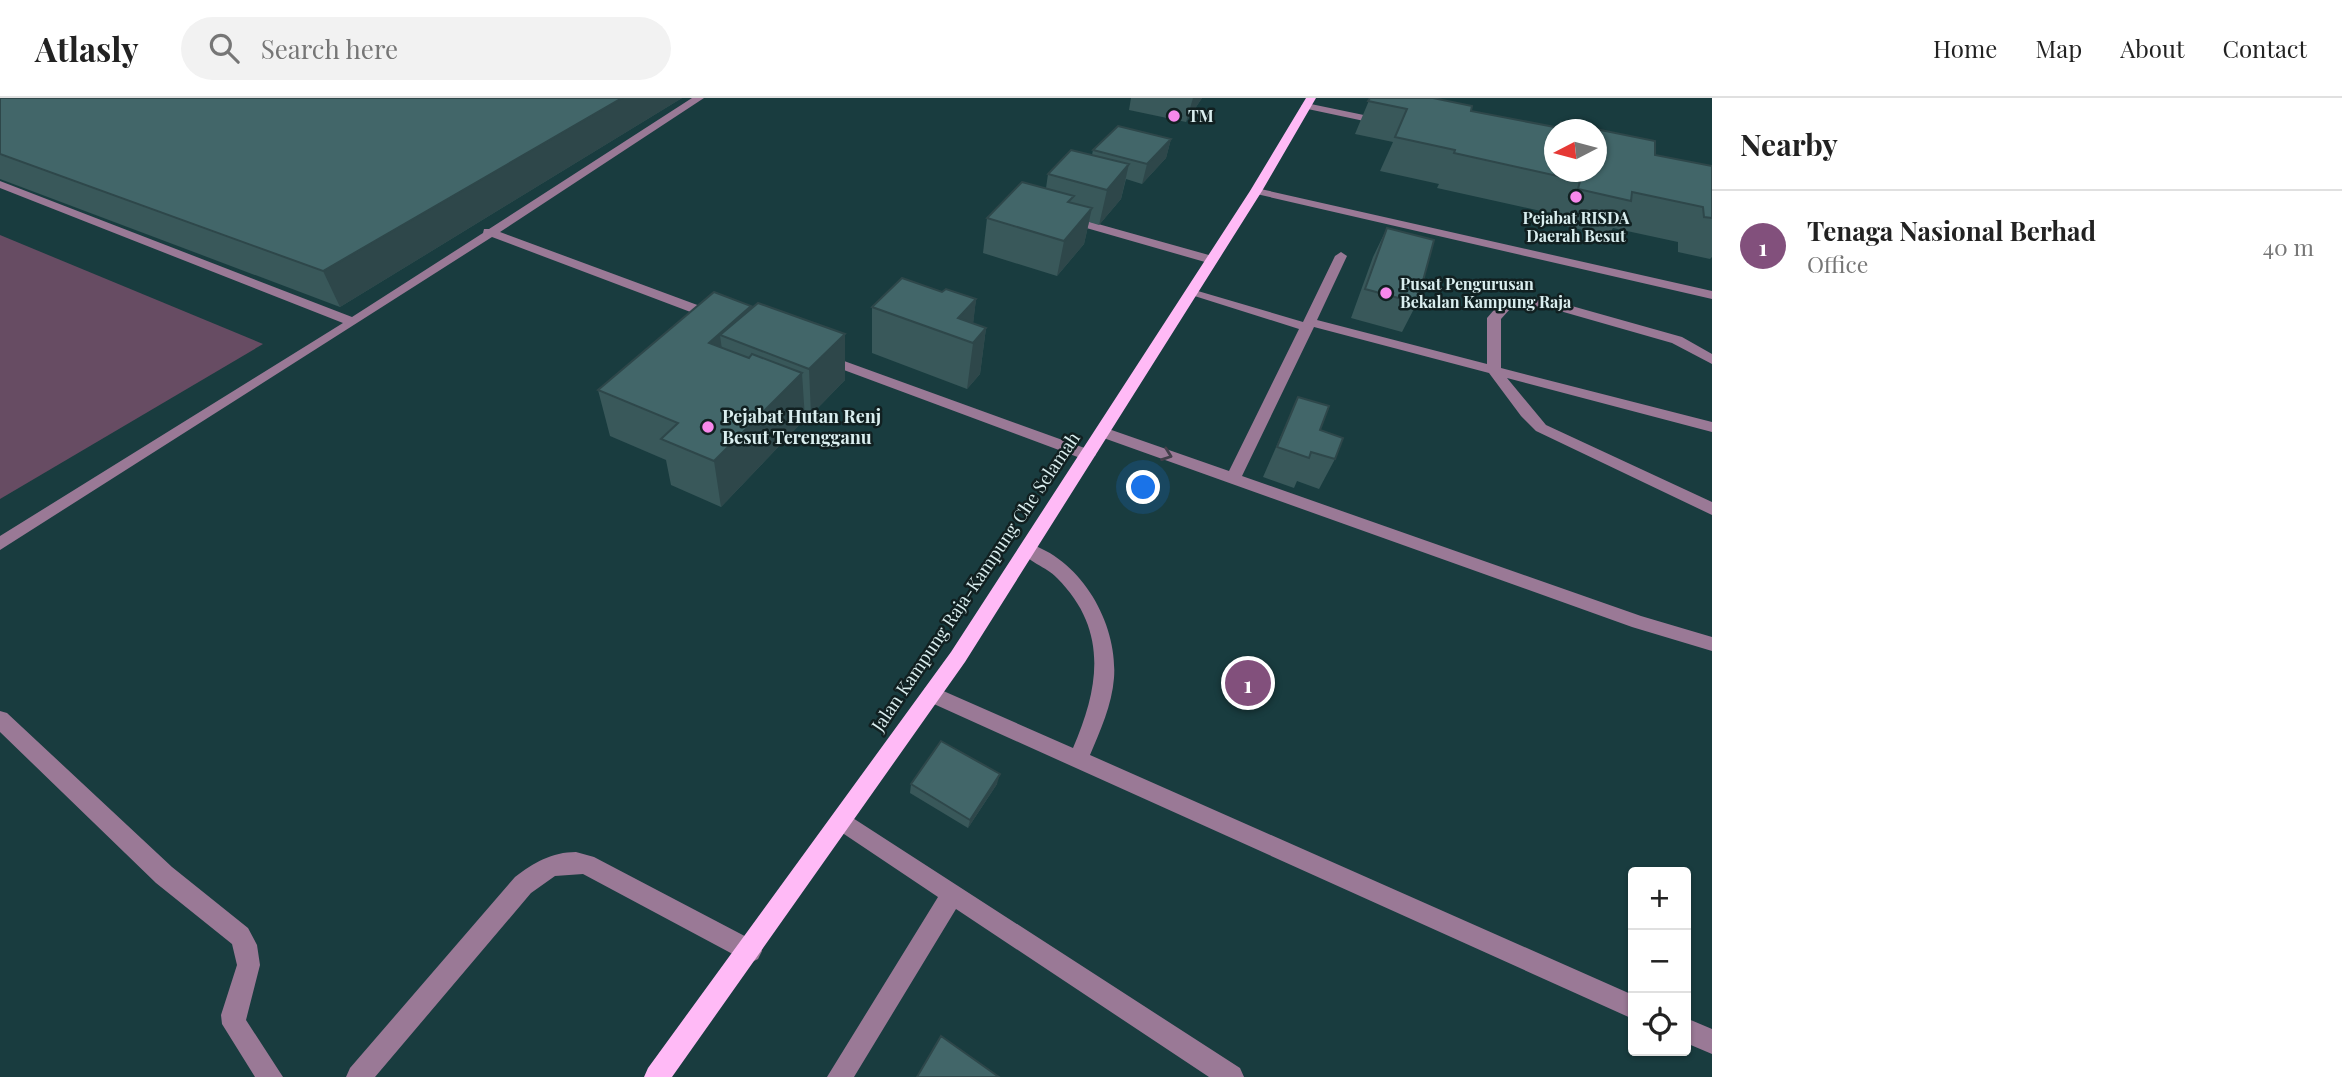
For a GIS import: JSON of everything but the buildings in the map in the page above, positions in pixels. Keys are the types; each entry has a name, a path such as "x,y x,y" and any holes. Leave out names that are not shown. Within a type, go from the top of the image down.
{"main road":[{"name":"Jalan Kampung Raja-Kampung Che Selamah","path":"657,1077 932,694 1103,432 1256,191 1309,102"}],"street":[{"path":"0,544 353,322 494,225 699,98"},
{"path":"1309,102 1396,125"},
{"path":"0,184 353,322"},
{"path":"1256,191 1712,295"},
{"path":"1052,215 1212,260"},
{"path":"494,225 734,324"},
{"path":"1233,479 1341,256"},
{"path":"1191,292 1712,428"},
{"path":"1712,360 1666,336 1554,305 1517,303 1505,306 1494,318 1494,370 1526,413 1541,428 1712,509"},
{"path":"812,353 1088,455"},
{"path":"1103,432 1627,618 1712,644"},
{"path":"1027,549 1043,556 1069,576 1084,597 1100,630 1105,677 1100,702 1078,759"},
{"path":"932,694 1628,1005"},
{"path":"0,719 164,876 240,936 247,945 250,957 233,1015 234,1024 270,1077"},
{"path":"842,821 1231,1077"},
{"path":"359,1077 523,885 554,864 570,861 586,864 750,951"},
{"path":"841,1077 953,894"},
{"path":"1691,1032 1712,1042"}],"shaded area":[{"path":"0,235 263,344 0,499"}],"place":[{"name":"TM","path":"1174,116"},
{"name":"Pejabat RISDA Daerah Besut","path":"1576,197"},
{"name":"Pusat Pengurusan Bekalan Kampung Raja","path":"1386,293"},
{"name":"Pejabat Hutan Renj Besut Terengganu","path":"708,427"},
{"name":"Tenaga Nasional Berhad","path":"1248,683"}]}
